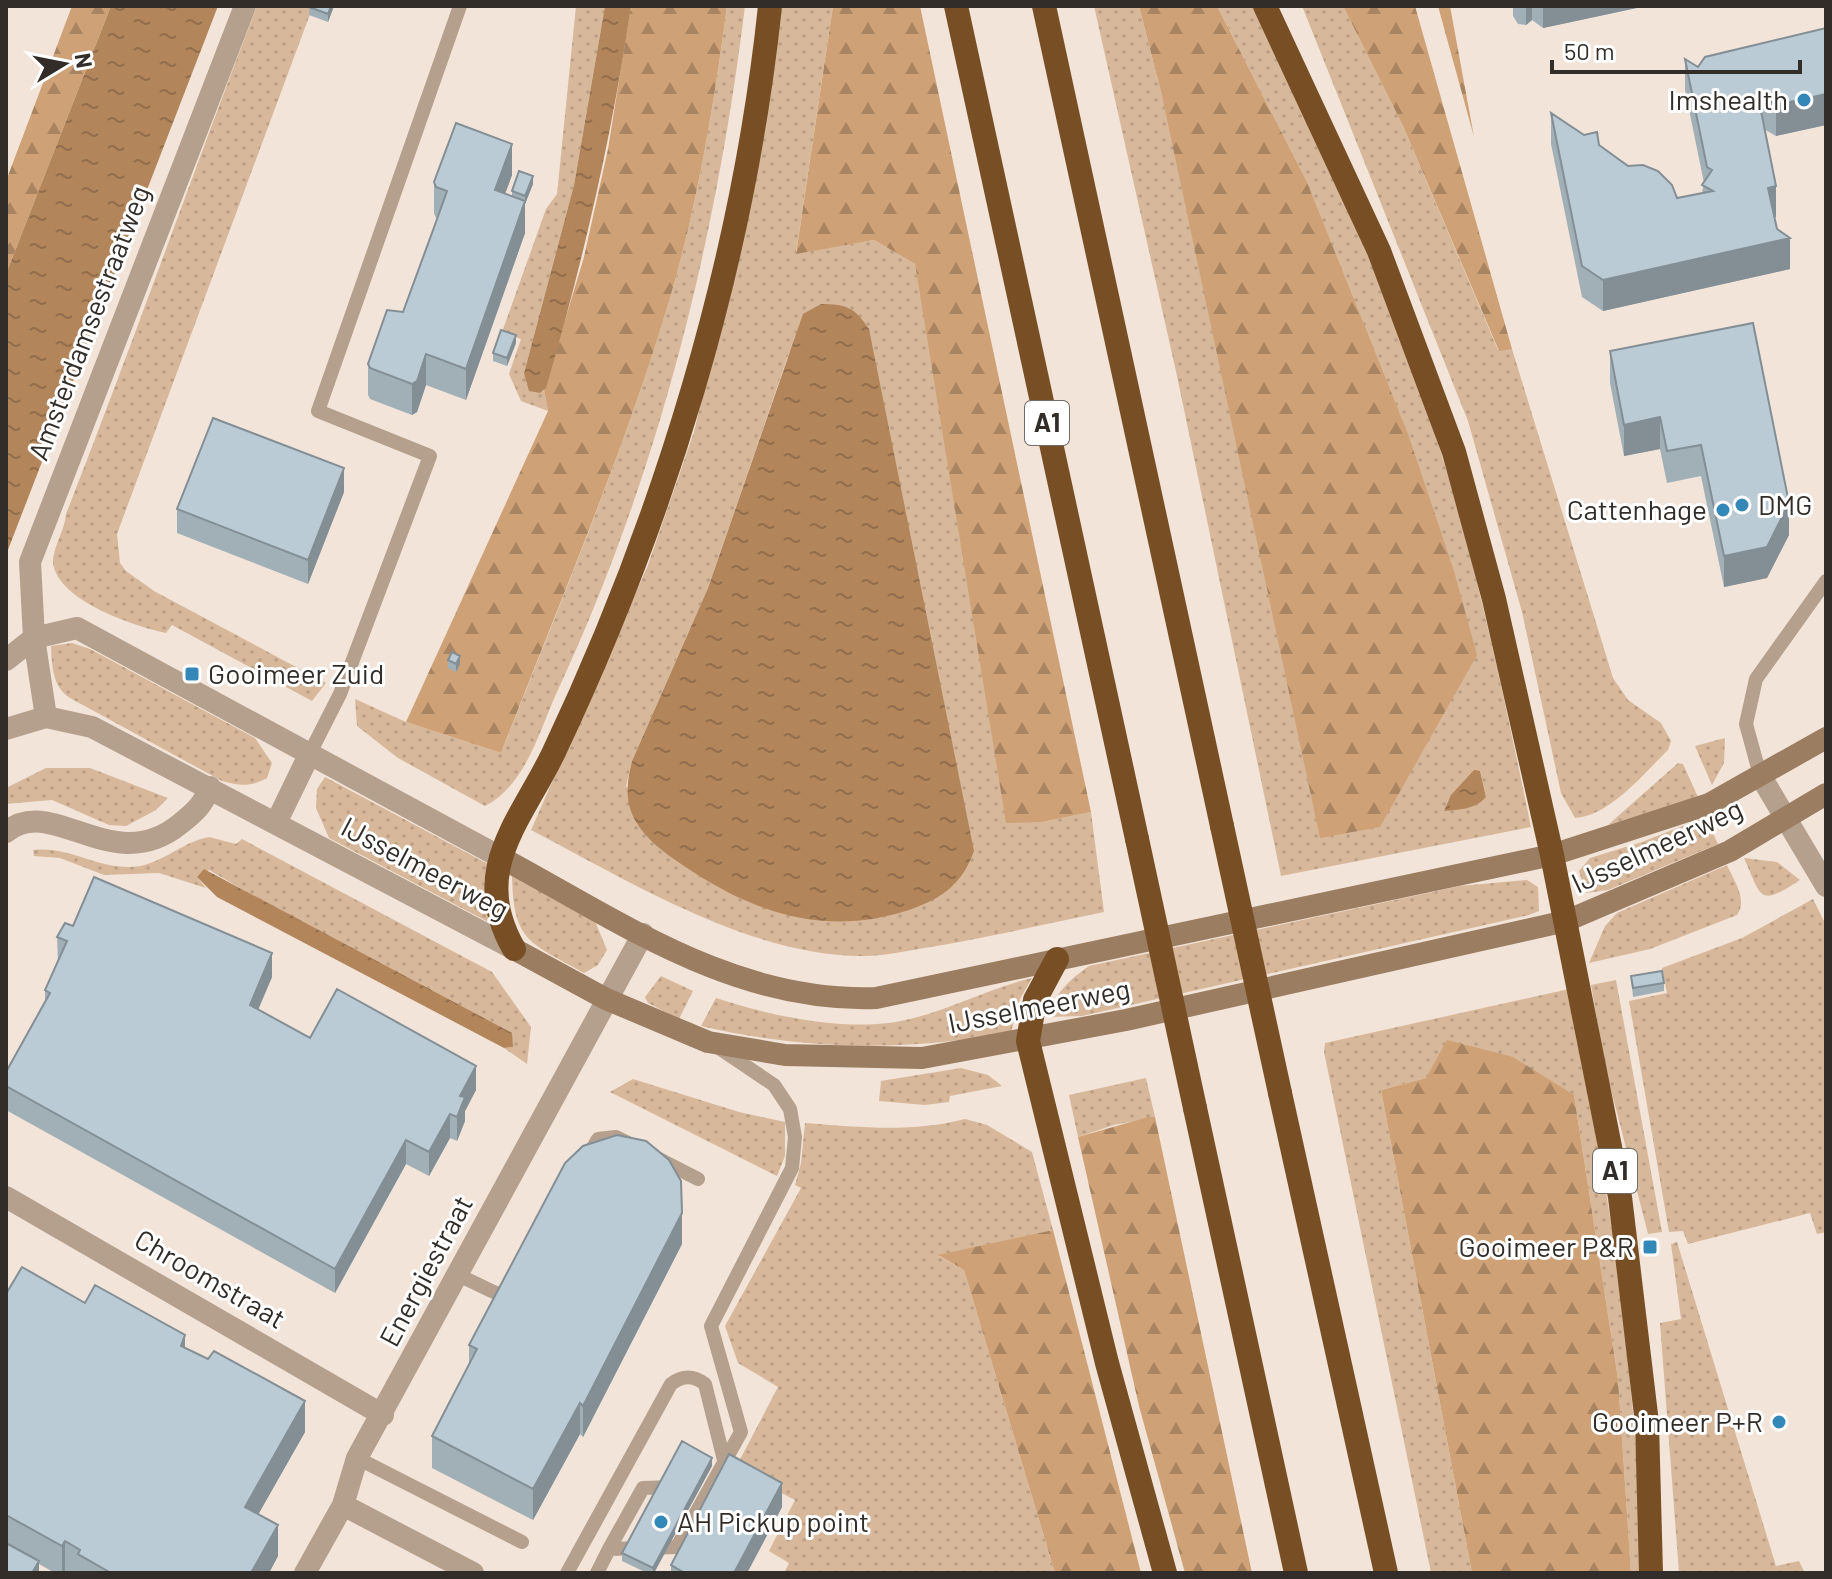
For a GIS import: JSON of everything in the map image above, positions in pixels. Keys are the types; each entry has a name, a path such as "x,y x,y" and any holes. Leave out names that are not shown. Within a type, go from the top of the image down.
{"highway":[{"path":"514,949 497,906 495,881 500,857 513,824 544,772 617,612 679,434 728,249 750,142 770,6"},
{"name":"A1","path":"956,6 1296,1573"},
{"path":"1044,6 1386,1573"},
{"name":"A1","path":"1265,6 1379,251 1454,452 1494,599 1566,921 1622,1212 1647,1423 1651,1573"},
{"path":"1057,959 1035,1000 1028,1041 1107,1363 1165,1573"}],"main road":[{"name":"IJsselmeerweg","path":"500,857 643,934 742,980 804,996 843,999 911,992 1552,855 1709,804 1826,738"},
{"name":"IJsselmeerweg","path":"514,949 606,999 708,1042 785,1055 841,1059 922,1058 1028,1041 1566,921 1730,851 1826,794"}],"street":[{"name":"Amsterdamsestraatweg","path":"46,717 34,638 30,562 245,6"},
{"name":"IJsselmeerweg","path":"6,660 34,638 77,628 500,857"},
{"name":"IJsselmeerweg","path":"6,729 46,717 92,727 514,949"},
{"path":"276,823 310,753"},
{"path":"1760,775 1826,886"},
{"path":"6,832 13,826 41,821 110,843 129,846 152,842 202,807 210,787"},
{"name":"Energiestraat","path":"305,1573 343,1505 357,1458 643,934"},
{"name":"Chroomstraat","path":"6,1197 383,1415"},
{"path":"343,1505 473,1573"}],"lane":[{"path":"310,753 340,694 430,456 318,411 460,6"},
{"path":"1760,775 1746,724 1756,679 1826,581"},
{"path":"609,1549 677,1547 741,1432 711,1326 792,1168 795,1123 774,1085 708,1042"},
{"path":"582,1167 598,1139 616,1137 698,1179"},
{"path":"458,1275 498,1294 509,1291 517,1277"},
{"path":"567,1573 671,1384 679,1378 697,1379 705,1384 724,1460"},
{"path":"357,1458 522,1542"},
{"path":"597,1573 643,1488 710,1486"}],"shaded area":[{"path":"257,6 313,6 117,534 120,563 154,591 326,683 312,701 172,625 166,633 99,610 68,589 58,577 53,563 66,514"},
{"path":"576,6 605,6 574,185 524,373 540,393 544,390 548,411 521,401 509,374 521,339 502,332 546,209 557,194"},
{"path":"727,6 745,6 733,95 699,270 653,442 593,610 530,756 511,785 485,806 398,758 357,726 355,699 406,722 501,753 612,470 670,298 704,153"},
{"path":"779,6 833,6 796,253 874,240 915,264 931,351 1042,822 1091,812 1104,912 889,954 821,953 778,944 692,912 531,830 648,565 694,432 748,202","holes":["790,350 662,851 626,786 632,761 708,588"]},
{"path":"1094,6 1139,6 1162,96 1306,180 1217,6 1257,6 1366,247 1414,370 1476,578 1531,827 1281,876 1177,376","holes":["1480,771 1486,797 1463,809 1445,810"]},
{"path":"1302,6 1343,6 1404,128 1498,350 1512,349 1613,678 1628,700 1661,723 1671,741 1668,750 1626,792 1601,810 1588,815 1575,818 1561,793 1522,612 1468,421"},
{"path":"72,643 90,649 255,738 272,763 267,778 245,785 222,781 70,698 56,682 51,646"},
{"path":"1725,738 1724,763 1712,785 1695,746"},
{"path":"1678,763 1683,764 1698,797 1608,825"},
{"path":"46,768 90,768 168,798 156,810 126,826 109,825 52,800 6,804 6,788"},
{"path":"325,777 488,864 484,897 490,923 329,838 316,808 317,789"},
{"path":"1705,817 1718,844 1608,890 1586,893 1579,871 1590,858"},
{"path":"209,837 236,844 242,839 492,972 531,1027 527,1064 504,1048 513,1047 209,870 197,877 206,888 159,873 104,875 60,858 34,856 33,850 58,851 104,864 129,867 150,863"},
{"path":"1744,858 1777,862 1800,880 1776,894 1763,894"},
{"path":"1727,865 1741,897 1737,915 1650,949 1589,963 1605,926 1617,913"},
{"path":"512,875 594,919 607,950 598,965 584,973 528,938 516,915"},
{"path":"1527,880 1538,887 1539,911 1529,915 1082,1016 1048,1017 1064,988 1089,966 1460,886"},
{"path":"1813,899 1826,925 1826,1232 1817,1234 1810,1213 1688,1244 1683,1231 1669,1232 1629,1001 1667,993 1662,968 1742,938"},
{"path":"661,976 693,991 679,1019 648,1003 645,997"},
{"path":"1032,978 1020,999 1011,1032 972,1038 856,1046 778,1040 701,1026 716,998 786,1017 863,1025 926,1015"},
{"path":"1616,980 1662,1232 1648,1234 1606,1070 1591,985"},
{"path":"1569,989 1597,1134 1619,1279 1634,1426 1642,1573 1631,1573 1618,1379 1574,1095 1426,1078 1381,1090 1472,1573 1431,1573 1324,1052 1325,1043"},
{"path":"961,1068 988,1075 1002,1086 950,1096 949,1102 925,1105 879,1101 881,1081"},
{"path":"1146,1078 1155,1117 1114,1125 1078,1137 1069,1095"},
{"path":"633,1079 739,1112 785,1122 785,1156 777,1176 610,1092"},
{"path":"965,1119 987,1125 1032,1152 1053,1230 939,1256 964,1270 1055,1573 784,1573 789,1563 769,1551 795,1500 735,1469 778,1387 738,1363 725,1326 801,1188 795,1185 801,1163 805,1123 905,1127"},
{"path":"1677,1242 1776,1566 1799,1561 1805,1573 1679,1573 1660,1323 1681,1319 1671,1244"}],"green space":[{"path":"72,6 111,6 6,274 6,181"},
{"path":"631,6 727,6 711,116 689,226 652,356 612,471 501,753 406,722 548,411 544,390 584,257 608,149"},
{"path":"833,6 920,6 1091,812 1042,822 1006,823 915,264 874,240 796,254"},
{"path":"1139,6 1217,6 1306,180 1408,434 1454,571 1477,655 1380,827 1320,838 1162,96"},
{"path":"1343,6 1415,6 1512,349 1499,351 1404,128"},
{"path":"1438,6 1450,6 1474,137"},
{"path":"1447,1040 1513,1057 1574,1095 1618,1379 1631,1573 1472,1573 1381,1090 1426,1078"},
{"path":"1155,1117 1252,1573 1185,1573 1139,1406 1078,1137"},
{"path":"1053,1230 1141,1573 1055,1573 964,1270 938,1255"}],"water":[{"path":"111,6 218,6 6,555 6,274"},
{"path":"605,6 631,6 606,151 546,388 540,393 529,391 524,373 574,185"},
{"path":"821,304 850,309 869,329 974,851 964,872 941,895 909,910 849,921 820,921 792,916 737,897 711,883 656,846 644,834 629,805 628,790 632,761 708,588 803,314"},
{"path":"1474,770 1480,771 1486,797 1472,806 1444,811 1451,795"},
{"path":"204,869 512,1033 513,1047 504,1048 217,897 197,877"}],"building":[{"path":"310,6 331,6 328,14"},
{"path":"1826,28 1826,94 1776,105 1759,94 1753,102 1760,106 1776,186 1768,188 1777,229 1790,238 1603,280 1582,266 1551,113 1584,135 1597,132 1599,145 1628,166 1643,165 1658,171 1672,185 1677,198 1713,191 1702,185 1712,170 1707,167 1685,59 1698,67 1705,57"},
{"path":"456,123 512,144 495,190 525,201 466,369 426,354 417,381 412,384 370,368 368,364 387,310 403,312 436,222 447,191 436,187 434,182"},
{"path":"519,171 533,176 525,196 512,191"},
{"path":"1753,323 1789,503 1767,547 1724,556 1701,445 1667,451 1660,417 1624,425 1610,351"},
{"path":"501,330 516,335 507,358 493,353"},
{"path":"213,418 344,468 308,560 177,509"},
{"path":"452,652 460,656 456,664 448,660"},
{"path":"94,877 272,953 250,1005 310,1038 337,989 476,1066 460,1096 465,1097 457,1117 450,1114 429,1152 406,1140 335,1269 6,1086 6,1072 50,993 45,990 67,941 57,937 65,923 73,926"},
{"path":"1662,971 1664,983 1633,988 1631,976"},
{"path":"617,1135 646,1141 669,1160 681,1181 682,1213 583,1406 580,1403 533,1489 432,1436 477,1349 469,1345 565,1163 583,1146"},
{"path":"22,1267 85,1303 95,1285 185,1335 181,1346 208,1359 214,1351 305,1401 245,1507 278,1525 251,1573 111,1573 78,1554 80,1550 65,1541 62,1546 6,1515 6,1294"},
{"path":"682,1441 712,1458 653,1568 622,1553"},
{"path":"729,1454 782,1483 734,1573 685,1573 671,1565"},
{"path":"6,1543 39,1561 32,1573 6,1573"}],"place":[{"name":"Imshealth","path":"1804,100"},
{"name":"DMG","path":"1742,505"},
{"name":"Cattenhage","path":"1723,510"},
{"name":"Gooimeer Zuid","path":"192,674"},
{"name":"Gooimeer P&R","path":"1650,1247"},
{"name":"Gooimeer P+R","path":"1779,1422"},
{"name":"AH Pickup point","path":"661,1522"}]}
